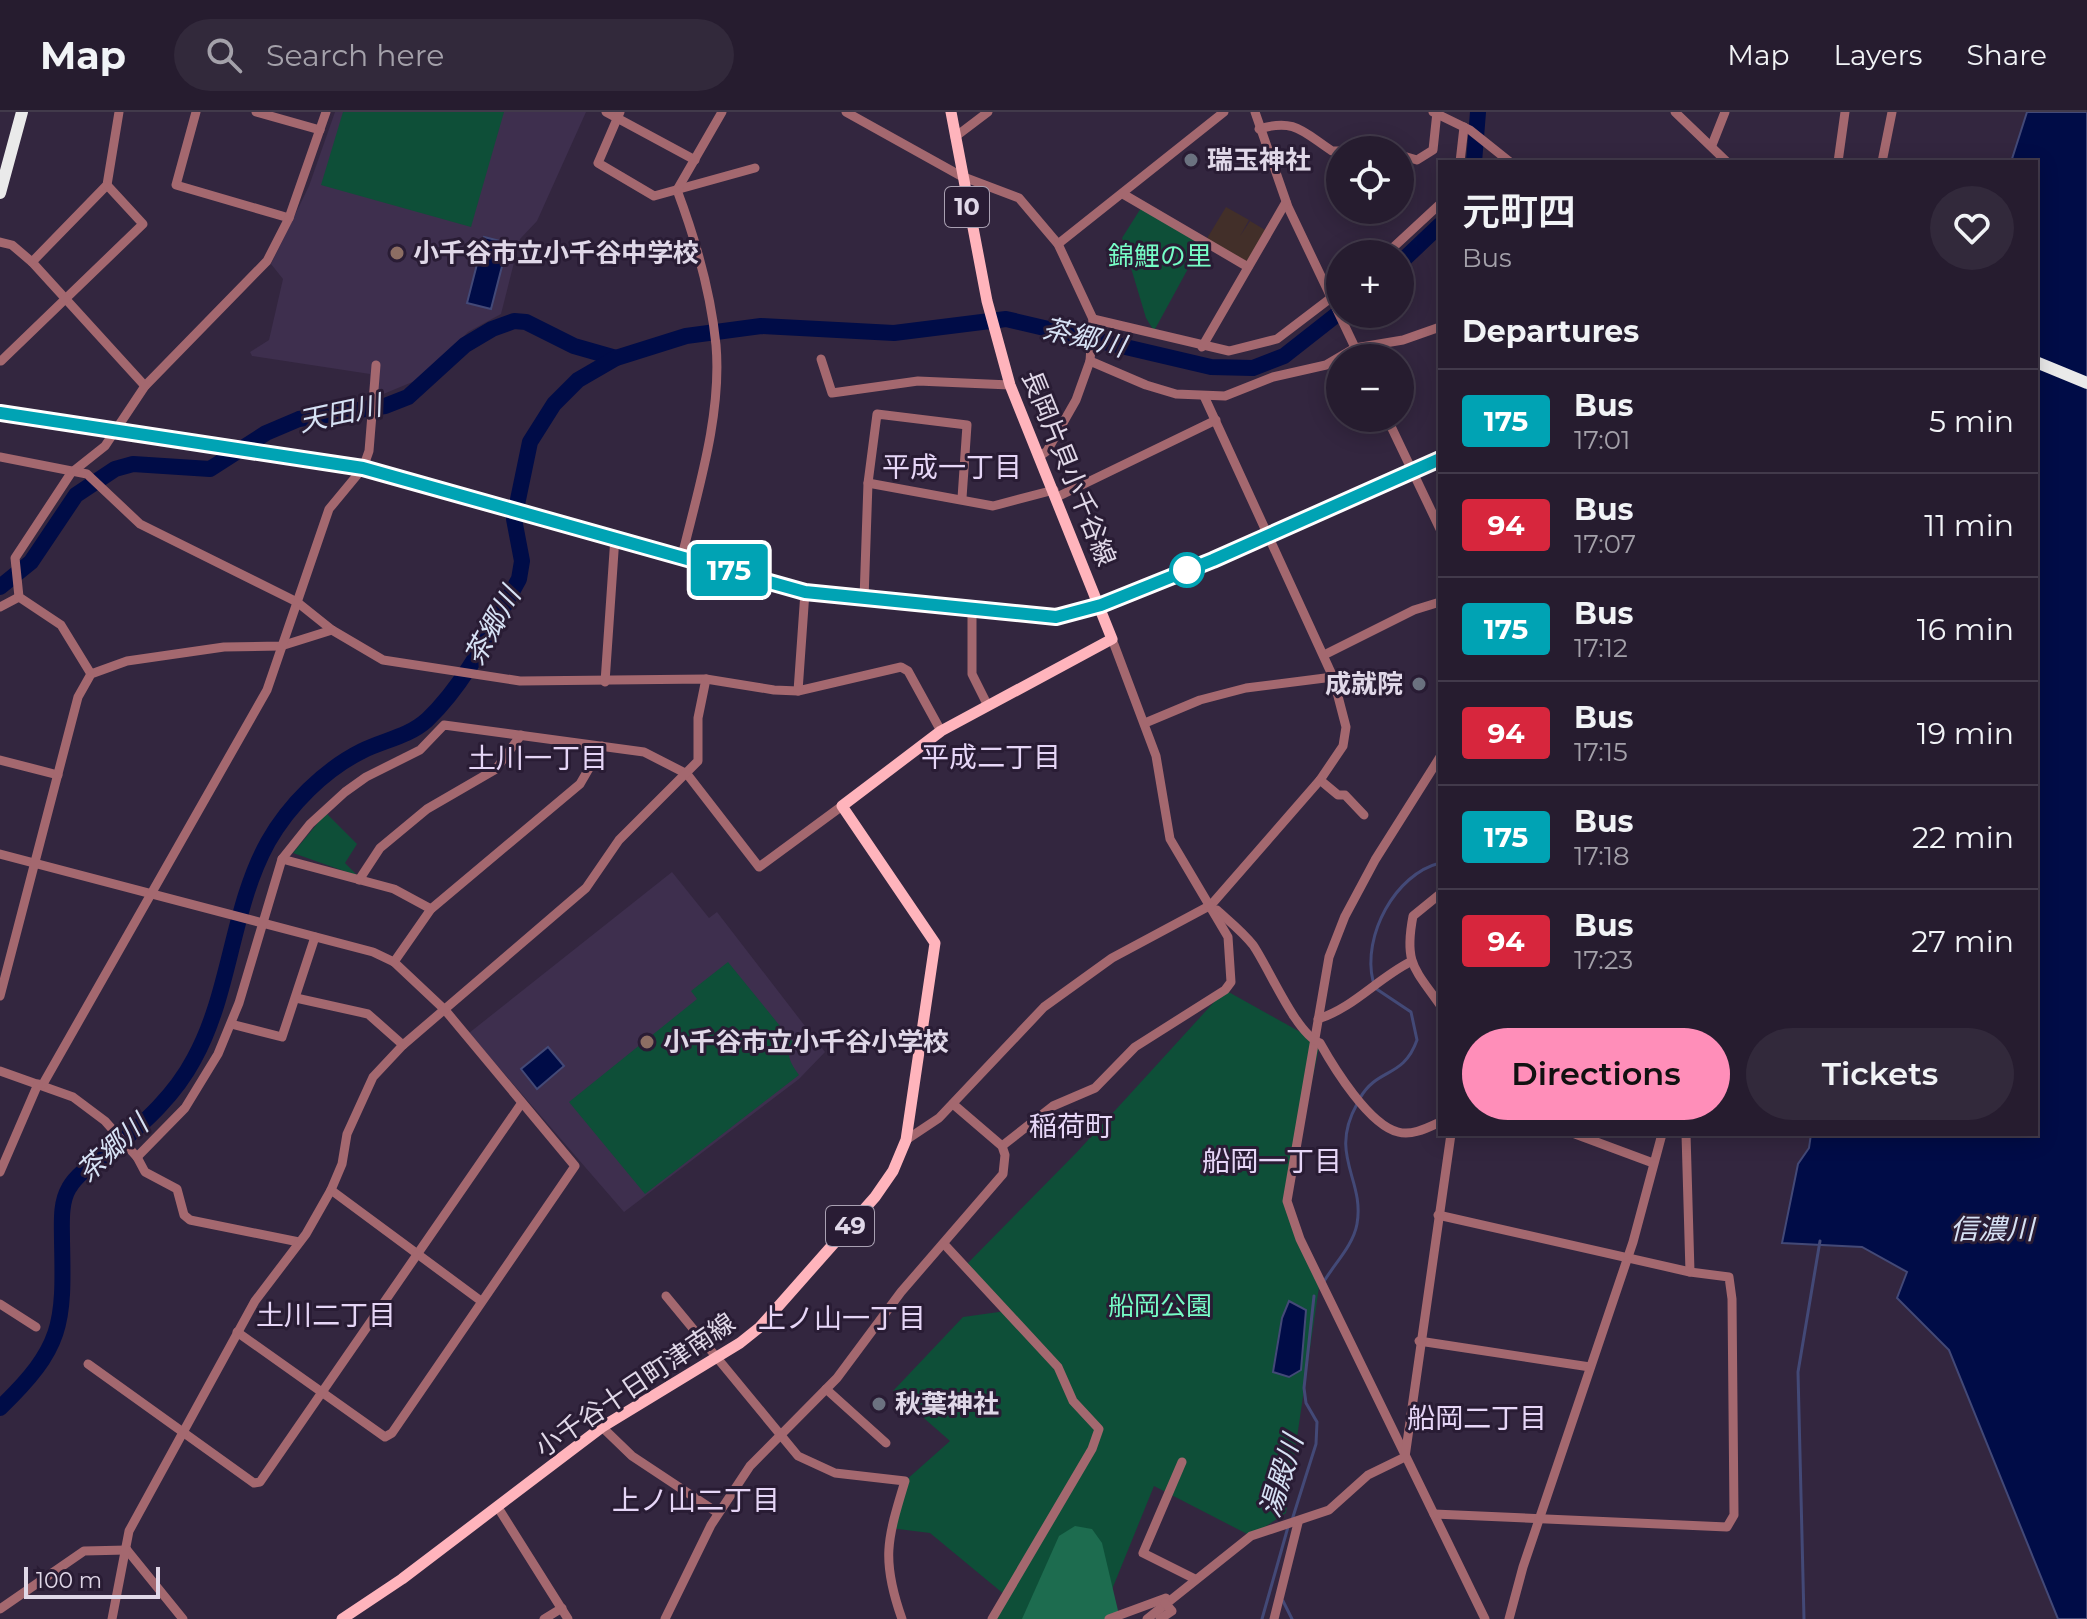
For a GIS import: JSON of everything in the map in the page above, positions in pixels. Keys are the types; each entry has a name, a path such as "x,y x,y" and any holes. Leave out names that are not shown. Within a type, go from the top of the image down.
{"highway":[{"path":"0,193 22,112"},
{"path":"2038,363 2087,383"},
{"path":"0,413 363,468 805,592 1056,617 1101,605 1269,537 1438,460"}],"main road":[{"name":"長岡片貝小千谷線","path":"951,112 987,301 1010,385 1101,605"},
{"path":"842,806 941,731 1112,639 1101,605"},
{"name":"小千谷十日町津南線","path":"342,1619 402,1579 602,1427 718,1359 760,1327 875,1197 893,1171 906,1140 935,943 842,806"}],"street":[{"path":"32,262 107,185 119,112"},
{"path":"196,112 176,185 289,218"},
{"path":"256,112 320,130"},
{"path":"19,597 15,558 71,473 105,446 145,386 267,261 289,218 326,112"},
{"path":"606,112 619,114 695,160"},
{"path":"682,556 701,477 711,417 716,348 711,310 677,190 722,112"},
{"path":"846,112 961,176 1019,198 1058,244 1093,321 1090,361 1076,400 1047,451 1039,457"},
{"path":"955,137 988,112"},
{"path":"1058,244 1224,112"},
{"path":"1255,112 1286,202 1326,277"},
{"path":"1414,159 1433,150 1435,112 1486,141 1508,160"},
{"path":"1675,112 1725,160"},
{"path":"1712,145 1725,112"},
{"path":"1838,160 1845,112"},
{"path":"1882,160 1892,112"},
{"path":"619,114 598,163 654,196 755,168"},
{"path":"1259,129 1282,122 1291,124 1326,147"},
{"path":"1460,160 1467,129"},
{"path":"1,361 143,224 107,185"},
{"path":"1123,194 1248,267"},
{"path":"1202,347 1286,202"},
{"path":"1401,240 1438,206"},
{"path":"0,242 12,245 32,262 145,386"},
{"path":"1093,321 1121,323 1202,347 1229,351 1269,342 1326,298"},
{"path":"1379,344 1403,340 1438,328"},
{"path":"821,359 832,393 918,381 1010,385"},
{"path":"1090,361 1146,385 1176,394 1204,396 1225,396 1273,377 1302,373 1326,365"},
{"path":"0,1172 40,1084 256,713 329,509 363,468 373,425 376,365"},
{"path":"906,1140 939,1118 1044,1007 1112,958 1211,905 1320,780 1343,746 1346,727 1333,677 1204,396"},
{"path":"864,599 868,483 877,414 967,425 962,498"},
{"path":"868,483 993,506 1056,494 1216,420"},
{"path":"1393,432 1438,525"},
{"path":"0,457 87,474 140,524 297,602 332,630 383,660 520,681 706,679 798,691 901,667 908,671 941,731"},
{"path":"605,682 615,537"},
{"path":"798,691 805,592"},
{"path":"0,607 19,597"},
{"path":"19,597 61,625 91,674"},
{"path":"1324,655 1414,610 1438,603"},
{"path":"972,610 972,674 987,704"},
{"path":"0,996 78,697 91,674 127,661 224,647 281,646 332,630"},
{"path":"1002,1146 1053,1106 1095,1088 1135,1047 1225,990 1231,982 1228,937 1170,839 1156,756 1112,639"},
{"path":"1145,723 1200,700 1246,688 1333,677"},
{"path":"112,1619 129,1531 255,1301 299,1242 331,1190 342,1164 347,1134 373,1077 403,1045 586,888 619,840 698,761 698,718 706,679"},
{"path":"137,1157 154,1143 194,1097 231,1024 282,859 310,824 345,792 366,777 420,750 444,725 644,752 687,774 759,867 842,806"},
{"path":"359,880 380,848 427,809 496,769 521,735"},
{"path":"394,962 431,909 580,784 602,746"},
{"path":"1438,760 1345,916 1329,957 1287,1201 1300,1239 1485,1619"},
{"path":"1,764 58,775"},
{"path":"1320,780 1338,795 1345,795 1364,815"},
{"path":"0,854 373,952 394,962 445,1010 575,1166 392,1433 385,1437 237,1332"},
{"path":"282,859 394,889 431,909"},
{"path":"1438,896 1413,916 1410,962 1438,1002"},
{"path":"1211,905 1251,942 1314,1041 1320,1043 1341,1079 1363,1102 1397,1132 1416,1132 1438,1123"},
{"path":"231,1024 282,1037 315,937"},
{"path":"1318,1019 1335,1014 1377,981 1410,962"},
{"path":"296,998 368,1014 403,1045"},
{"path":"0,1071 73,1097 108,1125 137,1157 145,1172 177,1189 184,1215 190,1220 299,1242"},
{"path":"88,1364 254,1483 260,1482 521,1104"},
{"path":"665,1619 718,1513 750,1466 826,1389 901,1292 1003,1174 1005,1155 1002,1146 953,1104"},
{"path":"1405,1457 1419,1341 1451,1136"},
{"path":"1509,1619 1627,1258 1661,1136"},
{"path":"1686,1136 1690,1272"},
{"path":"1602,1139 1653,1163"},
{"path":"331,1190 481,1301"},
{"path":"1434,1514 1727,1527 1734,1515 1729,1277 1690,1272 1438,1215"},
{"path":"944,1244 1058,1367 1073,1401 1099,1429 1092,1449 992,1619"},
{"path":"666,1296 798,1456 835,1473 905,1481 888,1544 888,1579 902,1619"},
{"path":"0,1304 36,1327"},
{"path":"1419,1341 1590,1367"},
{"path":"826,1389 886,1443"},
{"path":"602,1427 632,1456 718,1513"},
{"path":"1147,1619 1251,1536 1329,1510 1368,1475 1405,1457"},
{"path":"1182,1462 1143,1553 1195,1579"},
{"path":"497,1506 568,1619"},
{"path":"1274,1619 1297,1523"},
{"path":"0,1609 84,1551 127,1550"},
{"path":"127,1550 183,1619"},
{"path":"1109,1619 1169,1599"},
{"path":"1160,1619 1172,1611 1169,1599"},
{"path":"544,1619 562,1608"}],"shaded area":[{"name":"小千谷市立小千谷中学校","path":"335,112 586,112 537,221 520,239 501,314 468,332 422,378 369,400 370,374 252,356 250,352 269,340 283,279 271,264 309,186"},
{"path":"1226,207 1249,220 1240,236 1250,221 1267,231 1247,263 1206,240"},
{"name":"小千谷市立小千谷小学校","path":"672,872 709,918 717,912 825,1052 799,1079 624,1212 469,1033"}],"green space":[{"path":"343,112 504,112 471,227 321,185"},
{"name":"錦鯉の里","path":"1141,208 1202,243 1154,331 1146,318 1122,238"},
{"path":"326,813 357,844 345,863 358,876 293,853"},
{"path":"728,962 793,1042 789,1054 799,1075 645,1194 569,1102 697,999 691,991"},
{"name":"船岡公園","path":"1225,990 1320,1043 1287,1200 1320,1280 1286,1513 1251,1536 1154,1486 1100,1619 992,1619 1005,1595 930,1533 890,1528 905,1481 950,1441 893,1391 963,1317 1006,1311 965,1266 1078,1151"},
{"path":"1075,1526 1092,1529 1102,1543 1120,1619 1022,1619 1059,1536"}],"water":[{"name":"信濃川","path":"2027,112 2087,112 2087,1619 2058,1619 1949,1350 1897,1298 1907,1272 1862,1247 1782,1243 1798,1164 1809,1148 1811,1136 2038,1136 2038,160 2012,160"},
{"path":"484,237 508,243 491,309 467,303"},
{"path":"548,1047 564,1066 537,1089 521,1069"},
{"path":"1289,1301 1306,1310 1301,1370 1289,1377 1273,1372 1282,1318"}],"waterway":[{"name":"茶郷川","path":"1474,160 1478,112"},
{"name":"茶郷川","path":"1414,250 1438,227"},
{"name":"茶郷川","path":"0,1408 37,1368 55,1333 62,1294 62,1214 69,1188 84,1171 148,1118 169,1096 194,1059 216,1006 256,868 286,815 334,768 427,720 467,671 519,579 522,561 514,519 530,442 554,404 578,380 616,358 686,336 761,326 894,333 1006,319 1211,367 1253,368 1284,356 1326,323"},
{"name":"天田川","path":"0,587 31,562 76,495 115,469 133,464 210,469 266,433 299,419 385,406 408,397 465,345 492,329 514,321 526,322 574,346 616,358"},
{"name":"湯殿川","path":"1373,981 1372,945 1386,909 1409,880 1438,864"},
{"name":"湯殿川","path":"1360,1098 1375,1081 1405,1061 1417,1040 1411,1012 1375,988"},
{"name":"湯殿川","path":"1323,1283 1347,1247 1357,1224 1356,1194 1346,1153 1349,1122 1357,1104"},
{"path":"1804,1619 1798,1372 1820,1241"},
{"name":"湯殿川","path":"1292,1520 1316,1444 1317,1422 1306,1403 1304,1388 1314,1296"},
{"name":"湯殿川","path":"1262,1619 1288,1527"},
{"path":"1283,1601 1292,1619"}],"bus line":[{"name":"175","path":"0,413 363,468 805,592 1056,617 1101,605 1269,537 1438,460"}],"place":[{"name":"瑞玉神社","path":"1191,160"},
{"name":"小千谷市立小千谷中学校","path":"397,253"},
{"name":"成就院","path":"1419,684"},
{"name":"小千谷市立小千谷小学校","path":"647,1042"},
{"name":"秋葉神社","path":"879,1404"}],"district":[{"name":"平成一丁目","path":"952,467"},
{"name":"平成二丁目","path":"991,757"},
{"name":"土川一丁目","path":"538,758"},
{"name":"稲荷町","path":"1071,1126"},
{"name":"船岡一丁目","path":"1272,1161"},
{"name":"土川二丁目","path":"326,1315"},
{"name":"上ノ山一丁目","path":"842,1318"},
{"name":"船岡二丁目","path":"1477,1418"},
{"name":"上ノ山二丁目","path":"696,1500"}]}
